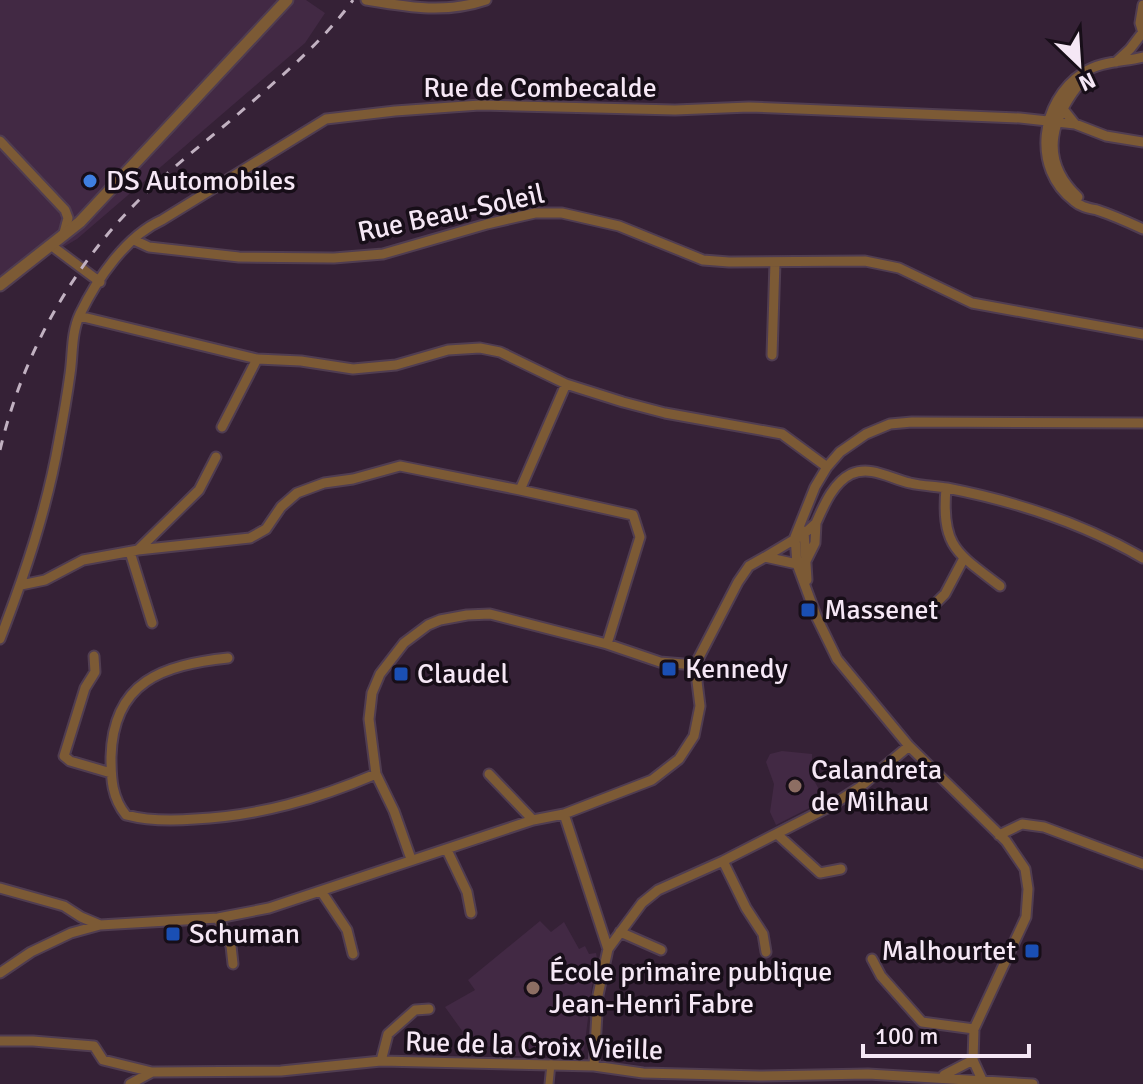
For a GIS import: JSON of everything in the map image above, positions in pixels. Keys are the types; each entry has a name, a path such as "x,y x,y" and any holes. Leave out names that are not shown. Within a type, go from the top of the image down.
{"street":[{"path":"0,285 80,222 287,0"},
{"path":"366,0 412,8 441,9 486,0"},
{"path":"1116,62 1143,33 1140,23 1143,5"},
{"path":"1143,57 1084,71 1069,85 1053,121 1057,170 1071,191 1098,210 1143,229"},
{"path":"1053,121 1074,90 1099,66"},
{"name":"Rue de Combecalde","path":"0,639 21,585 40,522 59,443 73,338 79,316 100,282 118,255 145,228 326,119 480,105 675,110 749,107 1053,121 1075,124 1106,136 1143,142"},
{"path":"1063,109 1075,124"},
{"path":"0,141 65,210 68,218 64,233"},
{"name":"Rue Beau-Soleil","path":"134,240 149,247 239,257 334,258 383,254 535,213 562,213 619,226 703,260 865,261 899,268 972,303 1143,334"},
{"path":"52,246 100,282"},
{"path":"772,355 775,262"},
{"path":"79,316 257,359 301,361 353,369 396,365 448,350 480,348 500,352 566,384 665,413 782,434 827,467"},
{"path":"222,427 257,359"},
{"path":"520,490 566,384"},
{"path":"983,1082 974,1063 974,1029 1019,936 1028,902 1025,869 1016,852 909,746 837,659 808,591 801,562 803,513 827,467 851,443 890,424 1143,423"},
{"path":"134,551 199,490 216,457"},
{"path":"21,585 45,580 83,560 250,538 266,529 281,507 297,493 324,483 353,479 400,466 633,515 640,537 607,644"},
{"path":"801,562 815,543 816,523 828,496 850,475 862,471 1025,508 1070,524 1143,558"},
{"path":"946,488 943,517 946,531 964,558 1000,586"},
{"path":"0,973 31,952 71,933 100,925 218,918 269,908 533,820 564,814 652,780 679,759 694,736 700,706 695,665 738,582 749,566 816,523"},
{"path":"134,551 152,623"},
{"path":"765,557 801,562"},
{"path":"930,609 945,594 964,558"},
{"path":"411,859 394,811 376,774 369,719 375,683 404,643 428,625 467,615 490,614 607,644 660,662 695,665"},
{"path":"94,656 95,672 85,688 64,756 70,761 111,773"},
{"path":"228,658 194,661 166,669 147,680 122,706 112,735 111,773 118,806 126,815 146,821 235,817 298,804 376,774"},
{"path":"594,1066 597,1005 608,949 632,913 658,890 829,807 860,787 909,746"},
{"path":"489,774 533,820"},
{"path":"564,814 608,949"},
{"path":"999,835 1022,824 1044,827 1143,864"},
{"path":"777,834 820,873 841,869"},
{"path":"447,850 467,892 471,913"},
{"path":"723,861 746,908 763,934 766,952"},
{"path":"0,888 64,906 100,925"},
{"path":"321,891 347,930 353,954"},
{"path":"218,918 231,946 233,964"},
{"path":"620,932 661,950"},
{"path":"872,959 881,976 922,1022 974,1029"},
{"path":"381,1061 388,1034 415,1010 429,1009"},
{"path":"0,1041 94,1046 103,1060 152,1072"},
{"name":"Rue de la Croix Vieille","path":"130,1084 152,1072 281,1071 381,1061 551,1064 643,1073 940,1076 1033,1084"},
{"name":"Rue de la Croix Vieille","path":"940,1076 974,1063"},
{"path":"549,1084 551,1064"}],"shaded area":[{"path":"0,0 306,0 325,13 305,43 77,239 0,284"},
{"name":"Calandreta de Milhau","path":"782,751 812,754 812,777 825,800 776,825 770,812 774,784 766,762 770,754"},
{"name":"École primaire publique Jean-Henri Fabre","path":"540,921 551,932 564,922 579,949 585,946 589,954 596,953 598,964 584,1050 575,1057 510,1056 509,1047 473,1046 445,1007 475,990 468,980"}],"railway":[{"path":"0,450 9,415 35,349 51,317 90,257 148,191 298,60 353,0"}],"place":[{"name":"DS Automobiles","path":"90,181"},
{"name":"Massenet","path":"808,610"},
{"name":"Kennedy","path":"669,669"},
{"name":"Claudel","path":"401,674"},
{"name":"Calandreta de Milhau","path":"795,786"},
{"name":"Schuman","path":"173,934"},
{"name":"Malhourtet","path":"1032,951"},
{"name":"École primaire publique Jean-Henri Fabre","path":"533,988"}]}
